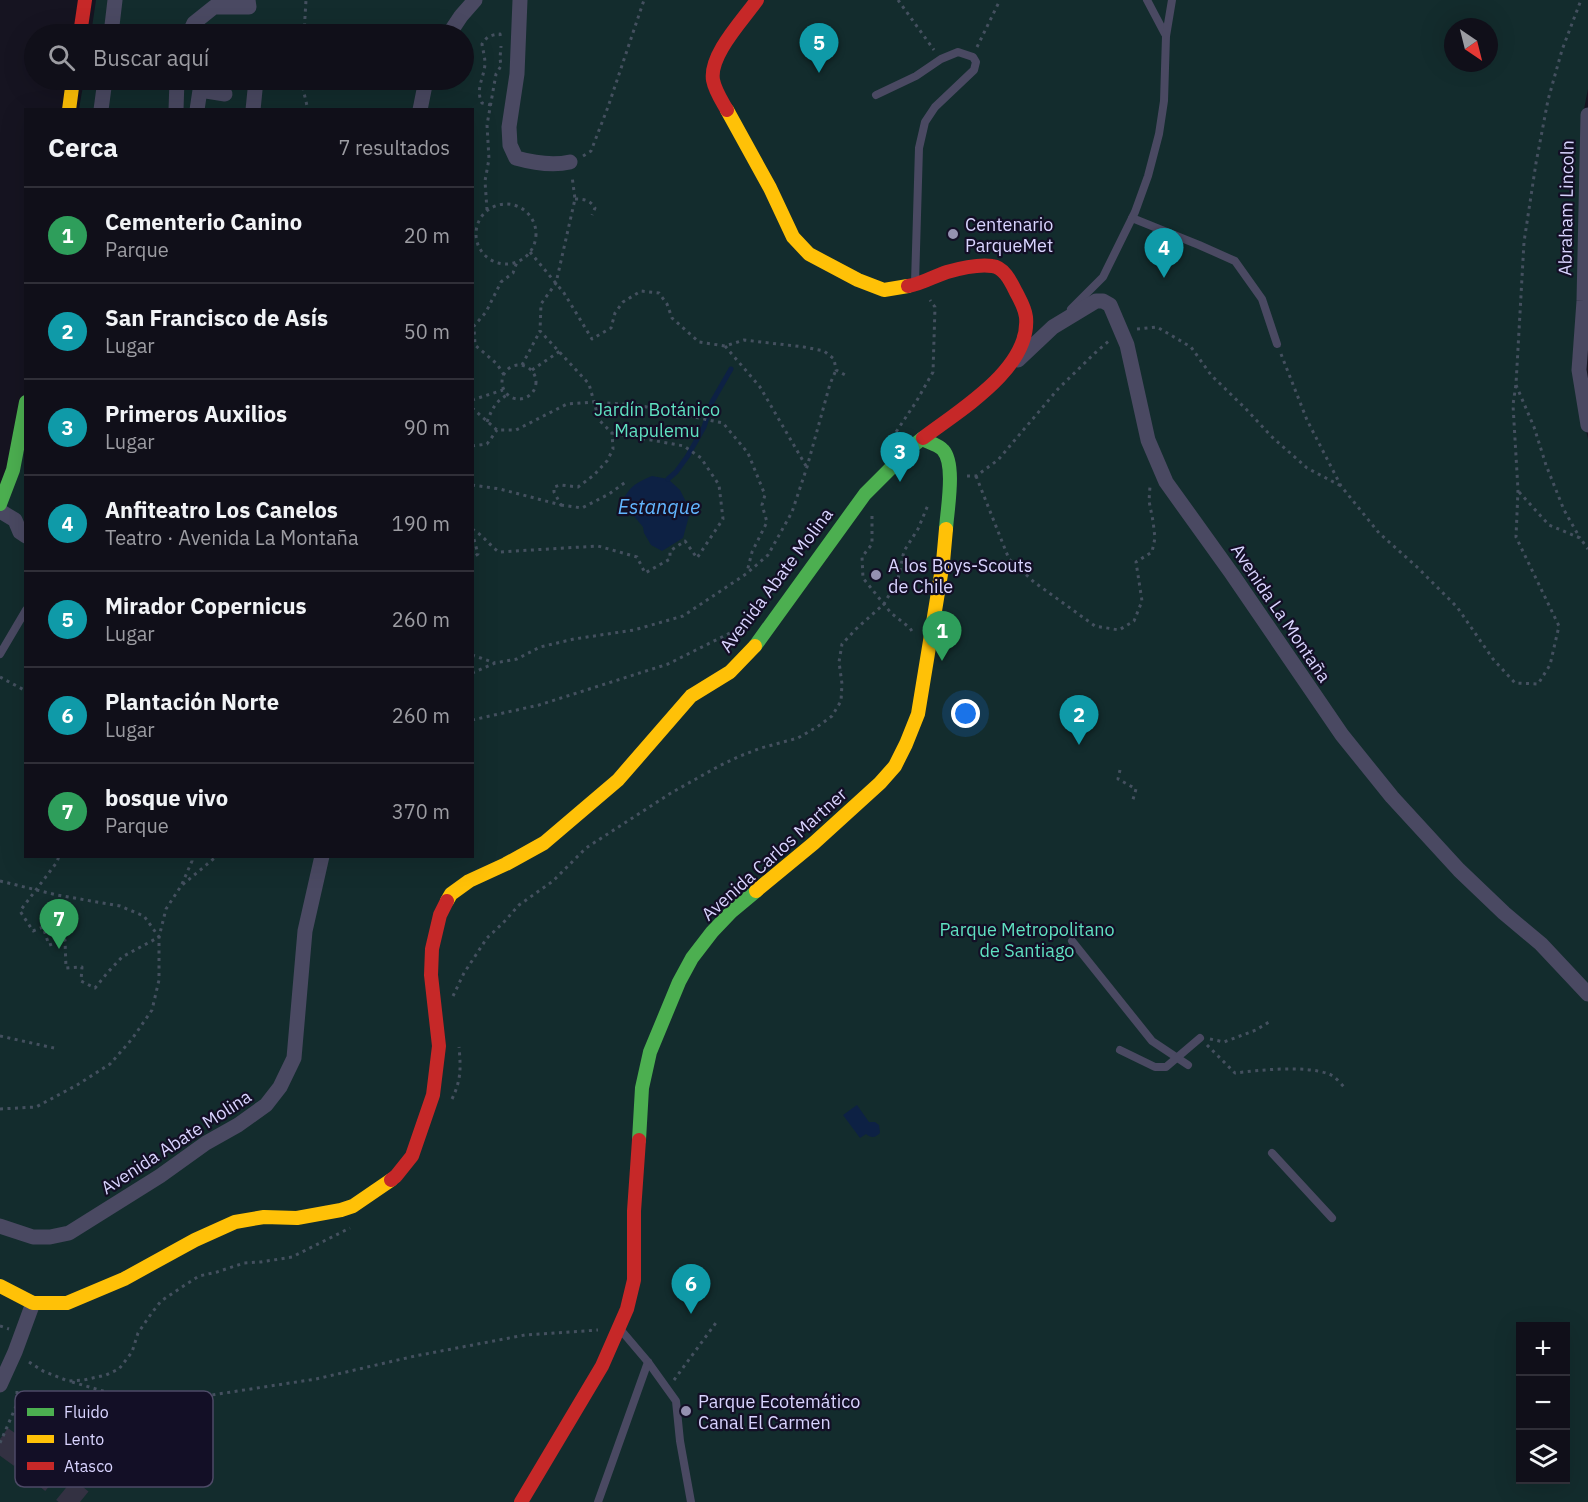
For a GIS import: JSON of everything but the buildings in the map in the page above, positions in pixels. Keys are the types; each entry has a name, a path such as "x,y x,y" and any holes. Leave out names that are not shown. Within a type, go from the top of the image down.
{"street":[{"path":"81,24 85,0"},
{"path":"112,24 115,0"},
{"path":"193,24 214,8 249,7 249,0"},
{"path":"456,24 475,0"},
{"path":"520,0 517,74 509,127 510,145 516,158 559,165 570,162"},
{"path":"757,0 722,48 715,65 713,78 718,93 770,188 793,237 809,254 858,280 884,290 915,285 947,272 982,265 996,267 1008,278 1026,316 1022,344 1004,374"},
{"path":"69,108 72,90"},
{"path":"101,108 104,90"},
{"path":"176,108 177,90"},
{"path":"196,108 200,90"},
{"path":"207,108 210,90"},
{"path":"218,90 225,94"},
{"path":"253,108 255,90"},
{"path":"420,108 424,90"},
{"name":"Abraham Lincoln","path":"1588,115 1584,301 1579,370 1588,425"},
{"name":"Avenida La Montaña","path":"1004,374 1053,327 1096,301 1103,301 1110,305 1126,345 1148,440 1166,482 1342,735 1392,797 1459,870 1541,944 1588,994"},
{"name":"Avenida Abate Molina","path":"0,1286 33,1303 67,1303 124,1279 195,1240 235,1222 264,1216 297,1218 353,1206 396,1176 412,1156 424,1124 434,1086 439,1046 431,975 432,949 440,915 451,894 469,881 544,843 618,780 691,696 730,672 751,651 865,494 922,439 1004,374"},
{"path":"0,504 13,470 24,412"},
{"name":"Avenida Carlos Martner","path":"521,1502 602,1366 627,1309 634,1280 634,1210 642,1088 650,1052 679,982 692,958 732,911 814,843 880,783 895,766 918,714 943,562 950,477 949,461 943,449 922,439"},
{"path":"0,510 20,519 20,532 24,535"},
{"name":"Avenida Abate Molina","path":"0,1226 33,1237 50,1238 69,1233 266,1105 280,1088 294,1058 305,931 322,858"},
{"path":"0,1385 33,1303"}],"lane":[{"path":"1147,0 1166,36"},
{"path":"1053,327 1103,278 1132,218 1148,176 1159,134 1164,101 1166,36 1172,0"},
{"path":"876,95 916,76 941,58 958,52 973,57 976,62 974,70 935,107 925,122 919,148 915,285"},
{"path":"1132,218 1235,261 1262,299 1277,344"},
{"path":"0,654 24,613"},
{"path":"1072,941 1152,1041 1188,1065"},
{"path":"1120,1050 1155,1067 1166,1067 1200,1038"},
{"path":"1272,1153 1332,1218"},
{"path":"619,1328 648,1362 676,1401 680,1442 691,1502"},
{"path":"598,1502 648,1362"}],"path":[{"path":"305,24 306,0"},
{"path":"522,365 540,331 541,303 556,283 574,199 570,162 591,151 644,0"},
{"path":"898,0 941,58"},
{"path":"973,57 1000,0"},
{"path":"1277,344 1307,420 1341,486 1379,533 1418,568 1457,608 1493,659 1515,683 1538,684 1550,665 1559,626 1516,537 1518,490 1514,405 1524,242 1548,100 1562,50 1581,0"},
{"path":"487,210 485,181 489,159 487,125 491,105 496,74 501,66 500,34 486,37 482,44 485,64 480,80 479,97 482,103 491,105"},
{"path":"303,90 308,108"},
{"path":"574,199 591,202 594,208 592,215"},
{"path":"506,203 524,209 531,216 537,234 530,252 517,262 510,264 496,262 484,255 480,249 476,228 487,210 506,203"},
{"path":"474,672 495,663 517,659 540,647 574,639 634,630 683,616 746,574 768,555 792,512 830,384 837,370 834,359 824,351 744,340 725,346 699,342 672,318 667,304 659,293 641,291 624,302 615,313 611,328 592,339 556,283 530,252"},
{"path":"504,375 497,364 475,345 474,326 486,312 501,282 513,273 517,262"},
{"path":"910,411 933,372 935,307 926,294"},
{"path":"950,477 976,476 998,460 1058,389 1095,353 1121,332 1157,327 1191,347 1211,375 1271,436 1307,468 1341,486"},
{"path":"474,531 481,533 499,552 598,546 637,557 645,573 670,559 670,551 685,541 697,558 723,519 718,485 701,458 684,446 612,433 599,420 589,384 540,331"},
{"path":"725,346 760,387 807,467"},
{"path":"532,370 560,351"},
{"path":"522,365 532,370 537,381 534,392 518,400 507,395 502,385 504,375 511,367 522,365"},
{"path":"837,370 847,376"},
{"path":"1516,384 1564,510 1588,549"},
{"path":"474,399 503,390"},
{"path":"487,422 498,400 507,395"},
{"path":"474,410 497,430 516,430 567,404 594,402 637,405 723,423 748,453 765,495 762,505 767,522 752,552 746,574"},
{"path":"474,446 487,444 497,430"},
{"path":"561,505 554,492 554,487 560,485 578,487 594,475 607,461 613,449 612,433"},
{"path":"976,476 1009,559 1034,582 1095,626 1119,630 1134,621 1142,601 1136,562 1152,552 1155,538 1149,501 1150,479 1166,482"},
{"path":"474,485 582,508 609,494 627,481"},
{"path":"1518,490 1549,525 1580,538"},
{"path":"865,494 873,519 872,544 862,557 863,578 891,613 910,628 915,637"},
{"path":"454,1005 453,995 464,973 487,938 519,905 553,881 586,848 627,820 719,766 761,748 798,738 818,728 832,716 841,701 842,684 838,662 842,644 884,604 898,579 904,551 918,529 930,499"},
{"path":"474,539 478,554 474,557"},
{"path":"474,720 539,705 668,664 747,625"},
{"path":"474,656 495,663"},
{"path":"0,677 24,690"},
{"path":"1120,770 1118,779 1136,789 1132,803"},
{"path":"58,858 20,911 33,931 43,927 49,945 65,940 66,968 82,968 81,981 95,988 122,957 159,937"},
{"path":"0,1109 36,1107 110,1064 132,1039 152,1010 159,980 159,937 166,909 181,886 192,858"},
{"path":"181,886 215,858"},
{"path":"0,881 120,906 144,916 159,937"},
{"path":"1200,1038 1224,1042 1256,1030 1269,1022"},
{"path":"0,1036 54,1048"},
{"path":"453,1099 461,1074 459,1038"},
{"path":"1200,1038 1235,1073 1283,1069 1312,1071 1331,1074 1346,1089"},
{"path":"68,1381 106,1375 119,1369 132,1352 138,1333 161,1301 199,1276 244,1263 292,1257 356,1225"},
{"path":"667,1389 718,1320"},
{"path":"213,1395 315,1379 415,1356 525,1335 619,1328"},
{"path":"15,1352 43,1371 103,1391"},
{"path":"16,1383 16,1391"},
{"path":"0,1443 15,1409"}],"green space":[{"name":"Parque Metropolitano de Santiago","path":"96,0 1588,0 1588,89 1582,119 1582,248 1572,367 1588,439 1588,1502 0,1502 0,511 24,451 24,858 474,858 474,108 79,108 82,90 474,90 474,24 92,24"}],"water":[{"name":"Estanque","path":"652,476 668,479 680,490 687,504 689,516 683,538 662,551 651,545 643,527 621,504 633,486"},
{"path":"857,1105 869,1122 879,1125 880,1133 876,1136 871,1137 866,1134 860,1138 843,1115"}],"waterway":[{"path":"668,479 687,457 704,427 712,402 731,369"}],"tunnel":[{"path":"0,1439 15,1450"},
{"path":"62,1487 80,1502"}],"traffic: fast":[{"path":"0,504 13,470 24,412"},
{"path":"755,646 865,494 923,438"},
{"path":"922,439 941,448 947,457 950,476 946,529"},
{"path":"639,1140 642,1088 650,1052 679,982 692,958 712,932 756,891"}],"traffic: slow":[{"path":"69,108 72,90"},
{"path":"727,110 770,188 793,237 809,254 858,280 884,290 908,286"},
{"path":"756,891 814,843 880,783 895,766 918,714 943,562 946,529"},
{"path":"447,901 451,894 469,881 544,843 618,780 691,696 730,672 755,646"},
{"path":"0,1286 33,1303 67,1303 124,1279 195,1240 235,1222 264,1217 297,1218 341,1210 353,1206 391,1180"}],"traffic: jam":[{"path":"81,24 85,0"},
{"path":"727,110 715,88 713,70 721,49 757,0"},
{"path":"908,286 964,268 996,267 1004,272 1009,280 1025,310 1026,317 1024,336 1017,354 1005,371 972,402 923,438"},
{"path":"391,1180 412,1156 433,1095 439,1046 431,975 432,949 440,915 447,901"},
{"path":"521,1502 602,1366 627,1309 634,1280 634,1211 639,1140"}],"place":[{"name":"Mirador Copernicus","path":"819,73"},
{"name":"Centenario ParqueMet","path":"953,234"},
{"name":"Anfiteatro Los Canelos","path":"1164,278"},
{"name":"Primeros Auxilios","path":"900,482"},
{"name":"A los Boys-Scouts de Chile","path":"876,575"},
{"name":"Cementerio Canino","path":"942,661"},
{"name":"San Francisco de Asís","path":"1079,745"},
{"name":"bosque vivo","path":"59,949"},
{"name":"Plantación Norte","path":"691,1314"},
{"name":"Parque Ecotemático Canal El Carmen","path":"686,1411"}],"park label":[{"name":"Jardín Botánico Mapulemu","path":"657,419"}]}
